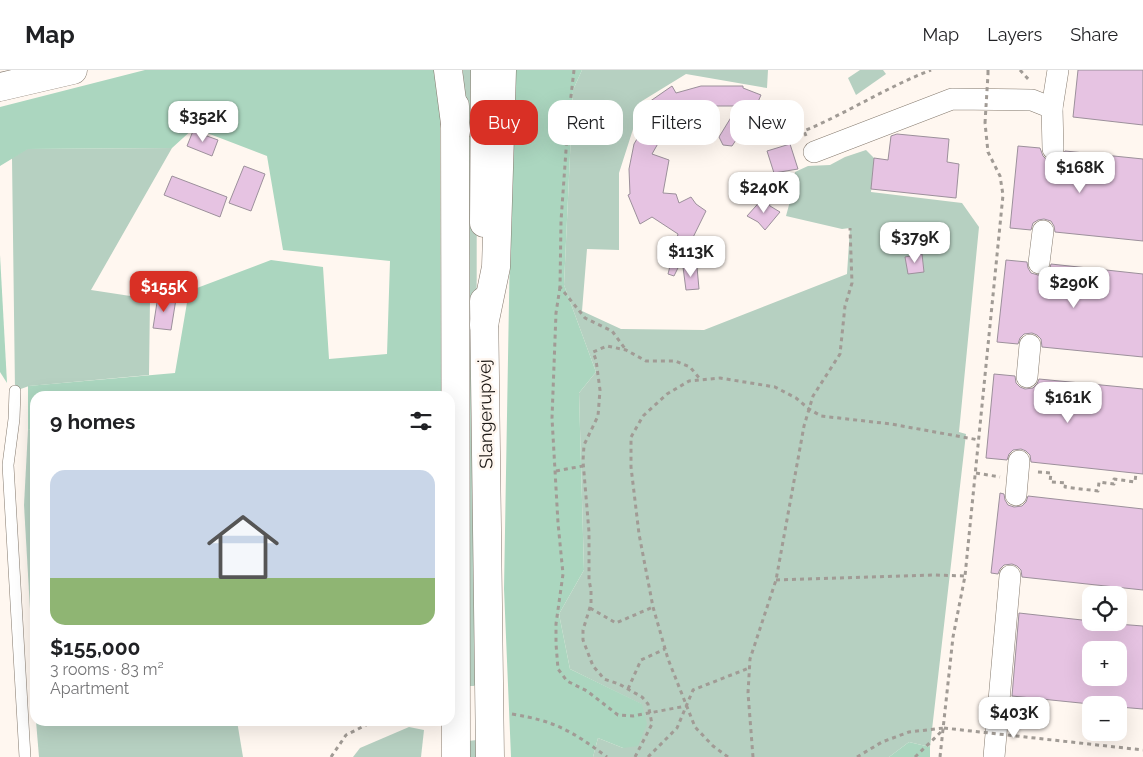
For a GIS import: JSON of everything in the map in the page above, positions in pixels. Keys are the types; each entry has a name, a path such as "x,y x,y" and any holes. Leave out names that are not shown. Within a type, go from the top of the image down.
{"main road":[{"path":"0,87 73,70"},
{"path":"448,70 456,131"},
{"name":"Slangerupvej","path":"455,70 456,757"},
{"name":"Slangerupvej","path":"485,70 484,325 490,757"},
{"path":"484,325 496,267 502,70"}],"street":[{"path":"1053,150 1052,108 1058,70"},
{"path":"814,152 952,99 1032,100 1052,108"},
{"path":"1039,263 1044,231"},
{"path":"1027,377 1030,345"},
{"path":"994,757 1006,679 1010,576"}],"lane":[{"path":"15,391 14,419 8,465 25,757"}],"path":[{"path":"574,70 568,122 561,221 560,287 556,314 552,418 563,574 556,624 558,669 568,681 587,691 618,715 650,714 664,709 686,706"},
{"path":"814,152 804,131 835,118 931,70"},
{"path":"940,757 953,637 965,576 1003,195 1000,176 988,152 985,123 988,72"},
{"path":"753,757 748,693 750,660 776,580 804,426 809,409 813,396 840,354 845,306 852,284 850,228"},
{"path":"560,287 585,318 612,331 626,350"},
{"path":"636,757 652,724 648,704 642,697 628,689 604,679 593,666 587,653 583,630 590,608 588,532 583,466 584,445 598,416 599,406 599,382 593,352 606,346 626,350 646,360 675,360 690,367 700,380"},
{"path":"728,757 713,746 695,727 665,649 653,606 639,534 631,467 631,438 643,416 667,394 689,381 720,378 775,387 796,398 821,416 892,424 980,440"},
{"path":"556,471 583,466"},
{"path":"1018,478 1039,472 1050,473 1050,482 1066,483 1065,487 1098,491 1099,482 1114,484 1114,479 1135,482 1136,473"},
{"path":"776,580 933,575 965,576"},
{"path":"590,608 616,623 653,606"},
{"path":"628,689 641,660 665,649"},
{"path":"648,757 677,728 693,690 749,668"},
{"path":"512,714 536,718 561,726 582,738 607,757"},
{"path":"330,757 346,735 364,726"},
{"path":"914,757 944,728"},
{"path":"857,757 882,742 909,732 944,728 1143,750"}],"green space":[{"path":"145,70 440,70 441,391 30,391 30,430 28,430 28,386 175,373 189,291 271,260 323,267 329,359 387,354 390,261 283,250 267,156 194,128 172,148 28,149 0,166 0,107"},
{"path":"463,70 477,70 477,100 470,100 470,145 477,145 476,684 474,686 467,686"},
{"path":"513,70 582,70 573,90 573,100 548,100 548,145 570,145 564,285 596,372 579,393 584,570 559,614 570,669 642,704 647,724 638,746 623,748 598,738 593,757 511,757 504,589 512,145 538,145 538,100 512,100"},
{"path":"582,70 768,70 767,88 686,74 644,100 633,100 633,129 619,173 619,250 587,249 582,311 621,329 704,330 847,274 850,228 842,229 786,216 793,190 795,172 808,166 830,165 845,157 866,150 874,158 871,192 962,203 979,227 959,432 966,434 930,747 909,742 889,757 593,757 598,738 623,748 641,704 570,669 559,614 584,570 579,393 596,372 564,285 570,145 623,145 623,100 573,100 573,90"},
{"path":"860,70 883,70 886,74 856,95 848,78"},
{"path":"172,148 91,290 150,299 149,375 29,386 15,391 12,158 27,149"},
{"path":"0,255 7,383 0,372"},
{"path":"28,430 30,430 30,609 24,505"},
{"path":"36,726 238,726 243,757 39,757"},
{"path":"409,727 424,730 421,757 353,757 360,748"},
{"path":"477,740 479,757 469,757 468,741"},
{"path":"909,742 930,747 930,757 889,757"}],"building":[{"path":"1078,70 1143,70 1143,125 1073,117"},
{"path":"672,86 676,93 701,86 743,86 743,88 761,95 759,100 730,100 730,106 720,106 720,100 652,100"},
{"path":"730,119 730,145 732,146 723,145 720,135"},
{"path":"193,131 218,140 212,156 187,146"},
{"path":"897,134 949,139 947,162 959,164 956,198 871,189 874,158 888,160 891,136"},
{"path":"634,145 657,145 652,154 669,160 663,193 676,194 679,203 691,197 696,204 706,211 674,276 668,274 678,234 652,217 640,224 628,195 630,194 629,169"},
{"path":"790,145 798,169 774,173 767,151"},
{"path":"1018,146 1040,148 1047,160 1053,161 1060,159 1065,151 1143,159 1143,241 1055,232 1051,221 1044,219 1033,223 1031,230 1010,228"},
{"path":"244,166 265,174 251,211 229,203"},
{"path":"172,176 227,197 220,217 164,195"},
{"path":"764,197 770,206 780,212 765,230 758,222 747,216"},
{"path":"922,254 924,272 908,274 905,257"},
{"path":"1006,260 1027,262 1031,273 1038,275 1049,271 1051,264 1143,274 1143,357 1042,347 1041,339 1032,333 1024,334 1018,344 997,342"},
{"path":"683,267 697,267 699,289 686,290"},
{"path":"158,296 176,299 171,330 153,328"},
{"path":"994,374 1015,376 1016,383 1025,389 1033,388 1039,379 1143,389 1143,474 1031,462 1030,455 1021,449 1013,450 1007,460 986,458"},
{"path":"1000,493 1004,494 1008,505 1014,507 1022,506 1028,496 1143,509 1143,590 1127,588 1127,586 1106,586 1022,577 1021,570 1012,564 1004,565 998,574 991,573"},
{"path":"1019,613 1082,620 1082,631 1127,631 1127,625 1143,626 1143,709 1127,708 1127,696 1082,696 1082,703 1012,696"}]}
